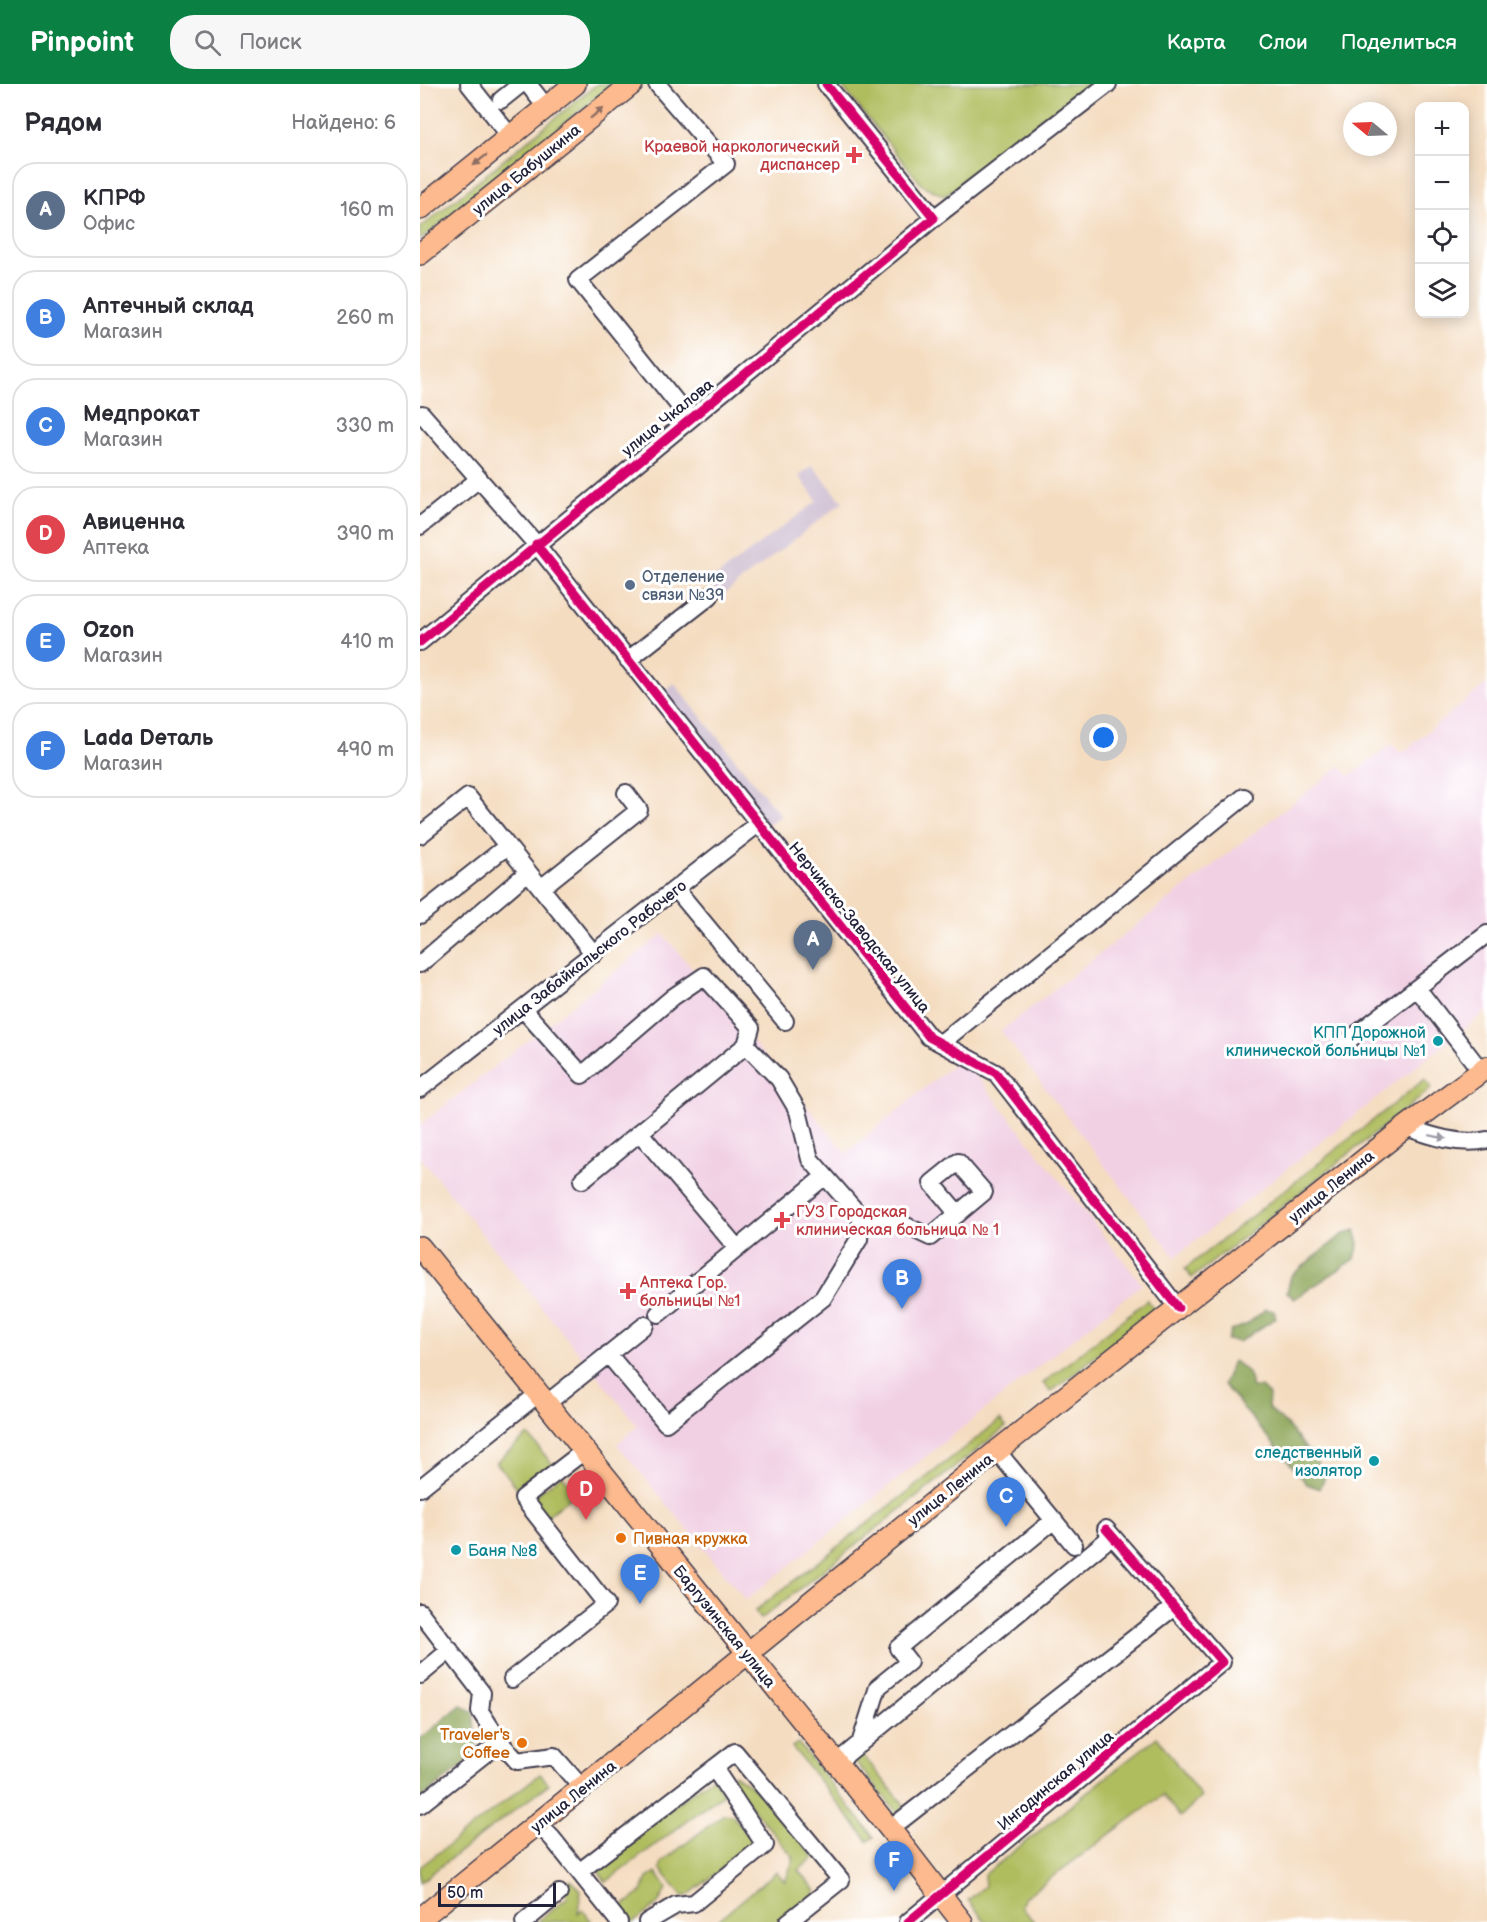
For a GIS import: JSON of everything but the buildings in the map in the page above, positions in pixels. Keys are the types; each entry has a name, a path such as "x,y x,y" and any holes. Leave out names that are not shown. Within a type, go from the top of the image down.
{"main road":[{"path":"420,209 574,84"},
{"name":"улица Бабушкина","path":"420,254 632,84"},
{"name":"улица Ленина","path":"420,1919 583,1789 997,1450 1406,1127 1485,1070"},
{"name":"Баргузинская улица","path":"420,1247 890,1829 962,1922"}],"street":[{"path":"469,84 510,136"},
{"path":"501,100 521,84"},
{"path":"528,84 546,107"},
{"path":"657,84 726,164 578,279 689,418"},
{"path":"826,84 934,218"},
{"name":"улица Чкалова","path":"420,642 934,218 1108,84"},
{"name":"Нерчинско-Заводская улица","path":"420,416 422,414 536,544 929,1037 996,1072 1178,1308"},
{"path":"420,526 478,479"},
{"path":"628,660 710,596"},
{"path":"541,888 639,810 626,793"},
{"path":"420,835 468,797 594,954"},
{"path":"941,1043 1244,797"},
{"name":"улица Забайкальского Рабочего","path":"420,1089 758,824"},
{"path":"420,915 507,846"},
{"path":"420,964 528,872"},
{"path":"676,889 785,1021"},
{"path":"1340,1047 1487,934"},
{"path":"523,1009 582,1075 673,997 704,976 751,1028 746,1045 582,1180"},
{"path":"1417,988 1485,1070"},
{"path":"608,1354 666,1423 823,1298 859,1239 861,1217 810,1159 798,1111 780,1079 746,1045"},
{"path":"1406,1127 1471,1144 1487,1140"},
{"path":"640,1132 737,1248"},
{"path":"658,1314 825,1176"},
{"path":"861,1217 884,1215 930,1237 957,1214"},
{"path":"420,1488 645,1325"},
{"path":"997,1450 1074,1545"},
{"path":"512,1679 606,1604 523,1498 584,1451"},
{"path":"860,1744 878,1687 909,1662 898,1648 1054,1520"},
{"path":"836,1763 1109,1533 1174,1607 890,1829"},
{"name":"Ингодинская улица","path":"908,1922 1222,1662 1174,1607"},
{"path":"420,1612 482,1693 480,1711 500,1742 517,1761 554,1756 583,1789"},
{"path":"420,1675 450,1650"},
{"path":"420,1805 500,1742"},
{"path":"579,1872 735,1752 842,1880 788,1922"},
{"path":"647,1922 676,1905 694,1903 765,1845 714,1768"},
{"path":"538,1824 619,1922"},
{"path":"524,1922 559,1893"}],"shaded area":[{"path":"812,465 843,502 719,598 709,582 817,501 799,476"},
{"path":"674,683 781,816 766,825 662,693"},
{"path":"1487,683 1487,1011 1175,1257 1001,1031 1340,766 1349,776 1392,744 1401,754"},
{"name":"ГУЗ Городская клиническая больница № 1","path":"663,934 846,1153 954,1064 975,1074 1142,1284 746,1600 617,1444 638,1426 420,1157 420,1125"}],"green space":[{"path":"597,84 613,84 420,240 420,228"},
{"path":"840,84 1092,84 972,178 944,196 922,185"},
{"path":"1425,1079 1432,1088 1192,1278 1185,1269"},
{"path":"1355,1230 1359,1243 1355,1259 1294,1299 1287,1292 1291,1276 1342,1235"},
{"path":"1147,1300 1154,1309 1051,1392 1043,1383"},
{"path":"1266,1309 1274,1311 1276,1318 1239,1342 1227,1340 1231,1330 1246,1325"},
{"path":"1233,1361 1249,1374 1251,1387 1261,1387 1269,1395 1268,1408 1288,1426 1326,1474 1320,1489 1307,1484 1223,1384"},
{"path":"1000,1420 1006,1427 761,1619 755,1611"},
{"path":"528,1435 553,1465 520,1491 496,1462"},
{"path":"562,1475 576,1493 543,1519 528,1501"},
{"path":"461,1705 473,1712 477,1746 468,1762 420,1799 420,1739"},
{"path":"1157,1737 1201,1797 1180,1817 1163,1795 1025,1897 1021,1906 1034,1922 986,1922 968,1900 985,1886 984,1875"},
{"path":"798,1743 874,1837 868,1841 792,1747"},
{"path":"862,1754 905,1806 897,1813 854,1760"},
{"path":"540,1774 549,1784 420,1882 420,1867"},
{"path":"734,1774 759,1792 814,1857 799,1870 817,1892 780,1922 716,1922 776,1872 785,1882 794,1858 728,1779"},
{"path":"712,1777 724,1793 606,1882 594,1865"},
{"path":"724,1814 732,1815 753,1840 752,1845 687,1896 682,1896 660,1868 662,1862"},
{"path":"656,1872 667,1888 657,1905 634,1922 630,1922 620,1908 642,1892 647,1878"},
{"path":"571,1880 581,1890 578,1913 583,1910 592,1922 537,1922 568,1897 563,1886"}],"cycle path":[{"path":"420,642 934,218 826,84"},
{"path":"536,544 929,1037 996,1073 1178,1308"},
{"path":"908,1922 1222,1662 1106,1529"}],"place":[{"name":"Краевой наркологический диспансер","path":"854,155"},
{"name":"Отделение связи №39","path":"630,585"},
{"name":"КПРФ","path":"813,970"},
{"name":"КПП Дорожной клинической больницы №1","path":"1438,1041"},
{"name":"ГУЗ Городская клиническая больница № 1","path":"782,1220"},
{"name":"Аптека Гор. больницы №1","path":"628,1291"},
{"name":"Аптечный склад","path":"902,1309"},
{"name":"следственный изолятор","path":"1374,1461"},
{"name":"Авиценна","path":"586,1520"},
{"name":"Медпрокат","path":"1006,1527"},
{"name":"Пивная кружка","path":"621,1538"},
{"name":"Баня №8","path":"456,1550"},
{"name":"Ozon","path":"640,1604"},
{"name":"Traveler's Coffee","path":"522,1743"},
{"name":"Lada Dеталь","path":"894,1891"}]}
